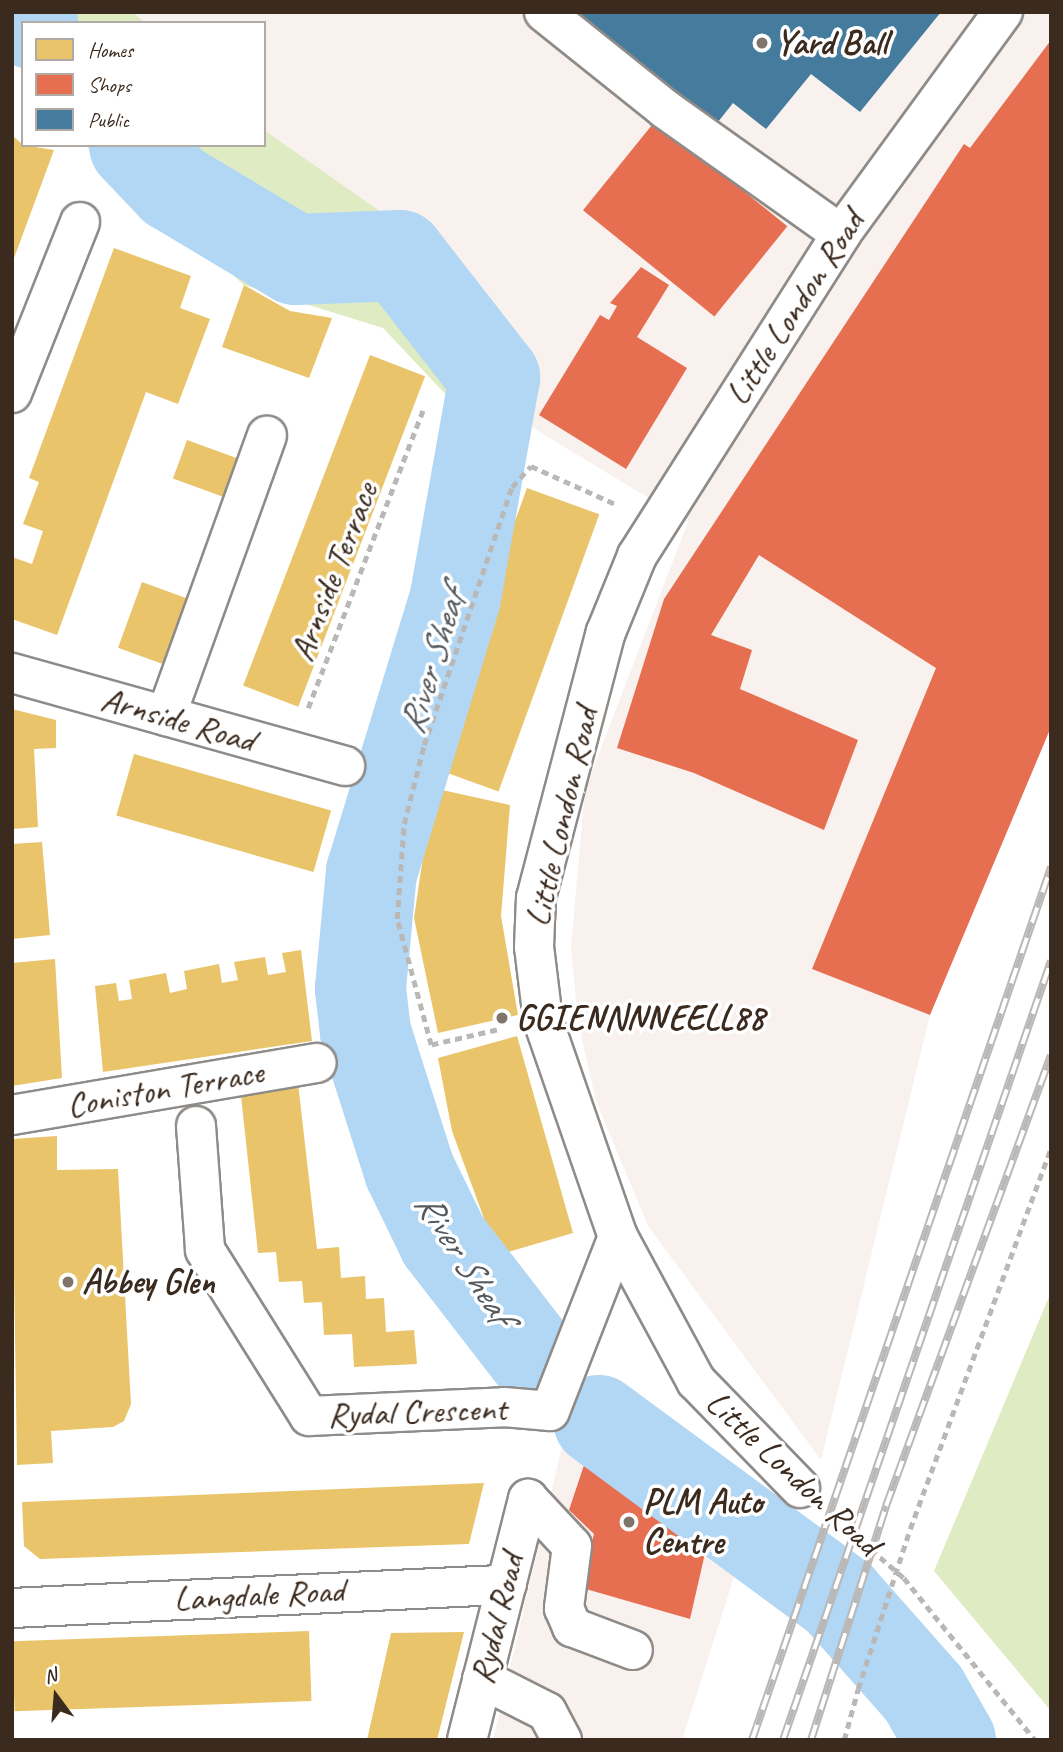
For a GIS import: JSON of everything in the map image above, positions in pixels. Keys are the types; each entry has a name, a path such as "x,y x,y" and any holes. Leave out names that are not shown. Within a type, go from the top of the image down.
{"street":[{"path":"544,12 665,109 841,234"},
{"name":"Little London Road","path":"800,1488 696,1381 618,1237 543,1020 534,947 548,845 606,632 657,523 841,234 1003,12"},
{"path":"12,393 79,222"},
{"path":"166,716 267,436"},
{"name":"Arnside Road","path":"12,673 345,766"},
{"name":"Coniston Terrace","path":"12,1115 317,1063"},
{"name":"Rydal Crescent","path":"196,1126 205,1250 309,1416 504,1407 550,1411 618,1237"},
{"name":"Rydal Road","path":"467,1740 528,1499 572,1546 564,1608 572,1628 633,1650"},
{"name":"Langdale Road","path":"12,1608 371,1589 506,1585"},
{"path":"482,1679 547,1712 562,1740"}],"path":[{"name":"Arnside Terrace","path":"291,751 423,410"},
{"path":"543,1020 431,1045 397,919 404,824 512,487 531,466 657,523"},
{"path":"844,1740 910,1529 1051,1147"},
{"name":"Little London Road","path":"800,1488 904,1578 1035,1740"}],"shaded area":[{"path":"133,12 1051,12 1051,727 930,1015 821,1460 648,1226 596,1101 578,1022 571,947 585,790 688,522 515,417 522,389 514,354 414,235 266,131 266,21 143,21"},
{"path":"597,1440 742,1552 682,1740 493,1740 563,1442"}],"green space":[{"path":"12,12 133,12 143,21 21,21 21,48 12,35"},
{"path":"266,131 414,235 521,371 500,477 446,480 448,397 383,328 244,285 87,147 266,147"},
{"path":"1051,1292 1051,1711 934,1571"}],"water":[{"path":"896,1621 955,1687 979,1740 909,1740 871,1696"}],"building: Homes":[{"path":"12,135 21,143 21,147 54,150 13,261"},
{"path":"114,248 191,276 180,308 210,319 178,404 146,392 57,635 12,619 12,557 32,564 43,531 23,524 39,482 29,478"},
{"path":"244,285 290,311 332,318 309,378 222,347"},
{"path":"370,355 425,376 298,707 243,685"},
{"path":"187,440 245,461 231,500 173,479"},
{"path":"527,488 599,514 498,792 426,765"},
{"path":"142,582 193,600 169,666 118,648"},
{"path":"12,709 56,720 56,748 34,749 38,827 12,829"},
{"path":"134,754 331,811 313,872 116,816"},
{"path":"433,788 510,805 501,916 518,1015 438,1033 414,918"},
{"path":"42,842 50,935 12,939 12,844"},
{"path":"301,950 312,1041 103,1072 95,986 116,983 119,1001 132,999 129,980 166,973 170,993 187,989 184,971 219,964 222,983 238,980 234,962 265,957 268,975 286,972 282,953"},
{"path":"55,959 62,1078 12,1086 12,963"},
{"path":"517,1036 573,1233 508,1252 486,1224 452,1131 438,1058"},
{"path":"298,1083 317,1249 339,1247 341,1278 365,1276 366,1299 384,1298 386,1332 414,1330 417,1364 354,1367 352,1334 324,1335 322,1302 304,1303 302,1281 279,1282 276,1252 258,1253 240,1087"},
{"name":"Abbey Glen","path":"57,1136 57,1170 118,1169 131,1404 124,1421 113,1427 51,1431 53,1463 17,1465 12,1139"},
{"path":"484,1483 469,1544 40,1559 24,1546 22,1502"},
{"path":"309,1631 311,1701 15,1711 12,1641"},
{"path":"464,1632 437,1740 367,1740 391,1633"}],"building: Shops":[{"path":"1051,40 1051,727 930,1015 812,969 936,668 759,555 711,635 752,650 740,689 858,740 824,830 694,773 617,748 664,599 964,144 970,148"},
{"path":"656,120 787,226 714,317 583,210"},
{"path":"641,267 669,285 637,337 687,368 626,469 539,415 600,315 609,320 617,306 610,303"},
{"name":"PLM Auto Centre","path":"590,1447 706,1549 690,1619 579,1587 594,1534 569,1510"}],"building: Public":[{"name":"Yard Ball","path":"570,12 941,12 860,112 811,74 766,129 733,103 714,127"}],"waterway":[{"name":"River Sheaf","path":"26,12 31,21"},
{"name":"River Sheaf","path":"136,147 173,186 295,259 399,255 494,377 455,597 371,871 360,988 365,1032 409,1170 443,1240 532,1355"},
{"name":"River Sheaf","path":"598,1420 839,1598 923,1693 950,1740"}],"railway":[{"path":"752,1740 1051,867"},
{"path":"783,1740 1051,961"},
{"path":"811,1740 886,1506 1051,1055"}],"place":[{"name":"Yard Ball","path":"762,43"},
{"name":"GGIENNNNEELL88","path":"502,1018"},
{"name":"Abbey Glen","path":"68,1282"},
{"name":"PLM Auto Centre","path":"629,1522"}]}
